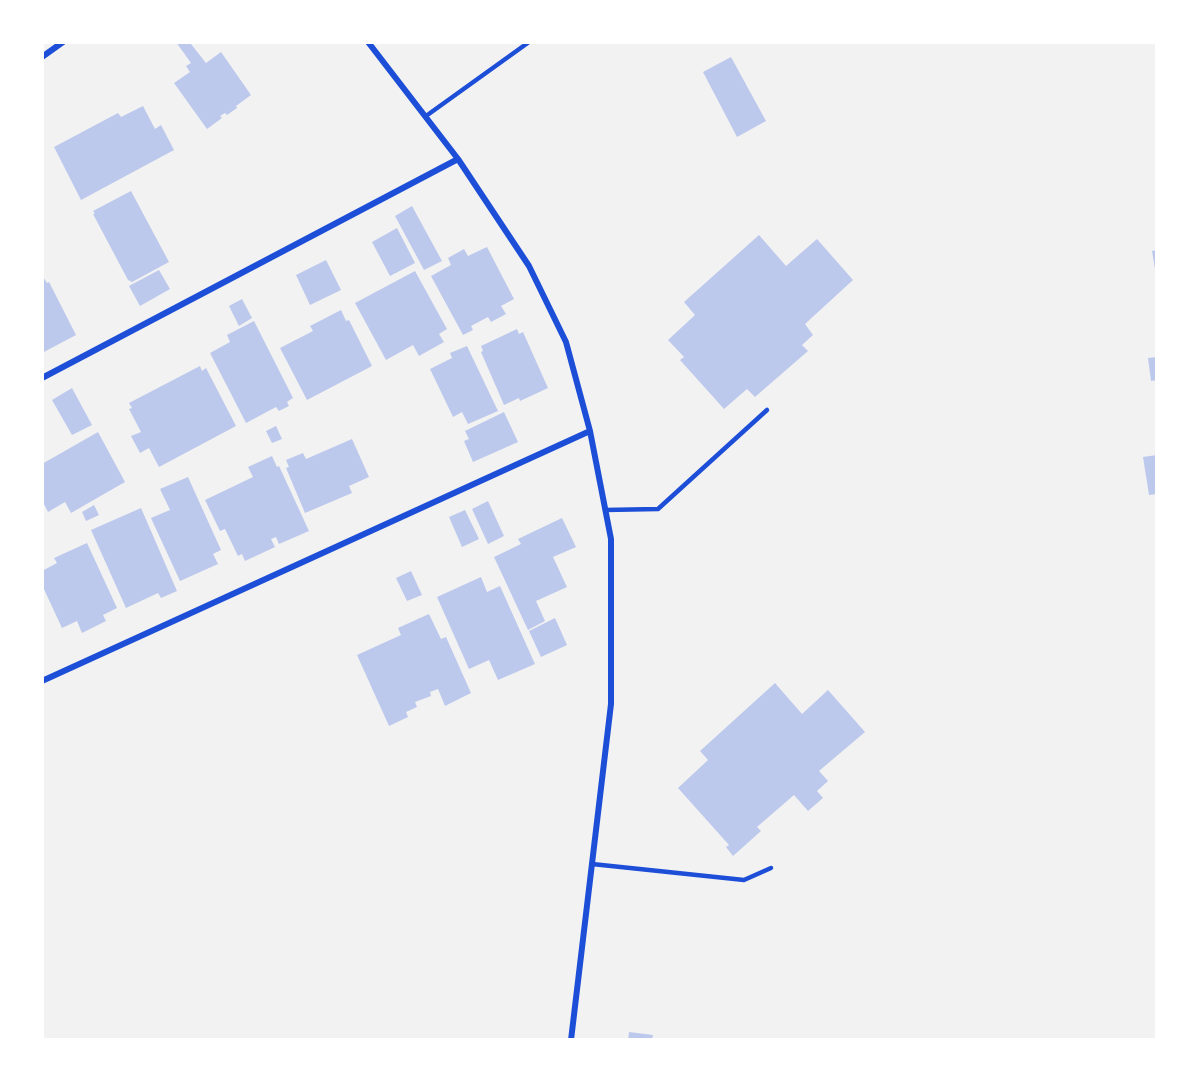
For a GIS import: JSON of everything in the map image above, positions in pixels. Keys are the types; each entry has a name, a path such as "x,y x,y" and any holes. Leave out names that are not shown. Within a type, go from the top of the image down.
{"street":[{"path":"42,57 63,42"},
{"path":"368,42 458,159 529,266 566,342 590,430 611,539 611,705 572,1040"},
{"path":"42,378 458,159"},
{"path":"42,681 590,430"}],"lane":[{"path":"426,116 530,42"},
{"path":"605,510 658,509 767,410"},
{"path":"592,864 744,880 771,868"}],"building":[{"path":"176,42 194,42 191,44 206,63 221,52 251,95 227,115 225,113 220,116 222,118 207,129 174,83 190,72 186,66 191,63"},
{"path":"731,57 766,121 737,137 703,72"},
{"path":"143,106 155,129 161,125 174,150 81,200 54,147 118,113 121,117"},
{"path":"131,191 169,262 132,282 128,280 93,214 95,214 93,211"},
{"path":"412,206 442,261 424,270 395,216"},
{"path":"397,228 415,263 390,276 372,242"},
{"path":"759,235 786,266 817,239 853,280 805,324 813,335 802,345 808,351 755,397 747,389 724,409 680,360 684,357 668,340 695,315 684,302"},
{"path":"487,247 514,299 501,306 506,314 491,322 488,317 471,326 473,330 463,335 431,276 451,265 448,258 464,249 468,256"},
{"path":"1157,250 1157,275 1156,275 1152,251"},
{"path":"326,260 341,290 310,305 296,275"},
{"path":"159,270 170,289 140,306 129,286"},
{"path":"415,271 447,329 439,334 444,342 419,356 413,345 386,360 355,303"},
{"path":"42,275 47,283 49,282 76,335 42,353"},
{"path":"242,299 252,318 239,326 229,306"},
{"path":"341,310 346,321 349,320 372,366 307,400 280,348 313,331 310,326"},
{"path":"254,321 293,398 287,402 289,406 279,411 276,407 246,423 210,353 230,342 227,335"},
{"path":"517,329 519,334 523,332 548,388 520,401 519,398 504,405 481,352 483,351 481,346"},
{"path":"467,346 498,411 468,424 462,412 453,417 430,369 452,358 450,353"},
{"path":"1157,357 1157,380 1151,381 1148,358"},
{"path":"200,366 202,371 206,368 236,426 159,467 149,448 140,453 131,436 141,432 129,409 132,408 129,403"},
{"path":"72,388 92,425 72,435 52,400"},
{"path":"504,412 518,442 473,462 464,441 469,439 465,431"},
{"path":"276,426 282,439 272,443 266,431"},
{"path":"98,432 125,482 71,513 65,502 48,512 42,500 42,464"},
{"path":"352,439 369,477 349,486 352,493 305,513 286,468 289,467 286,460 303,453 306,459"},
{"path":"1157,455 1157,494 1149,495 1143,457"},
{"path":"272,456 277,467 279,466 309,531 279,544 276,537 271,539 275,547 245,561 242,554 238,556 225,529 220,531 205,500 253,477 248,467"},
{"path":"188,477 221,550 213,554 218,564 180,581 151,518 170,510 160,489"},
{"path":"488,501 504,536 488,544 472,509"},
{"path":"94,505 99,515 86,521 82,512"},
{"path":"141,508 177,591 161,598 158,593 126,608 91,530"},
{"path":"465,510 479,539 462,547 449,517"},
{"path":"562,518 576,547 553,557 567,587 536,601 545,621 528,630 494,557 521,544 518,539"},
{"path":"87,543 117,608 103,615 106,621 82,633 77,621 62,628 42,585 42,571 57,563 54,558"},
{"path":"411,571 422,595 407,601 396,578"},
{"path":"481,577 487,592 500,586 535,664 498,680 489,660 469,669 437,597"},
{"path":"429,614 441,639 446,637 471,693 445,706 438,689 430,692 431,696 415,702 417,707 406,712 408,717 389,726 357,655 401,635 398,628"},
{"path":"555,618 567,645 541,657 529,631"},
{"path":"775,683 802,714 828,690 865,732 819,771 828,781 817,791 823,798 808,811 794,795 757,827 761,831 733,856 726,847 729,845 678,788 708,760 700,751"},
{"path":"629,1032 653,1035 652,1040 628,1040"}]}
